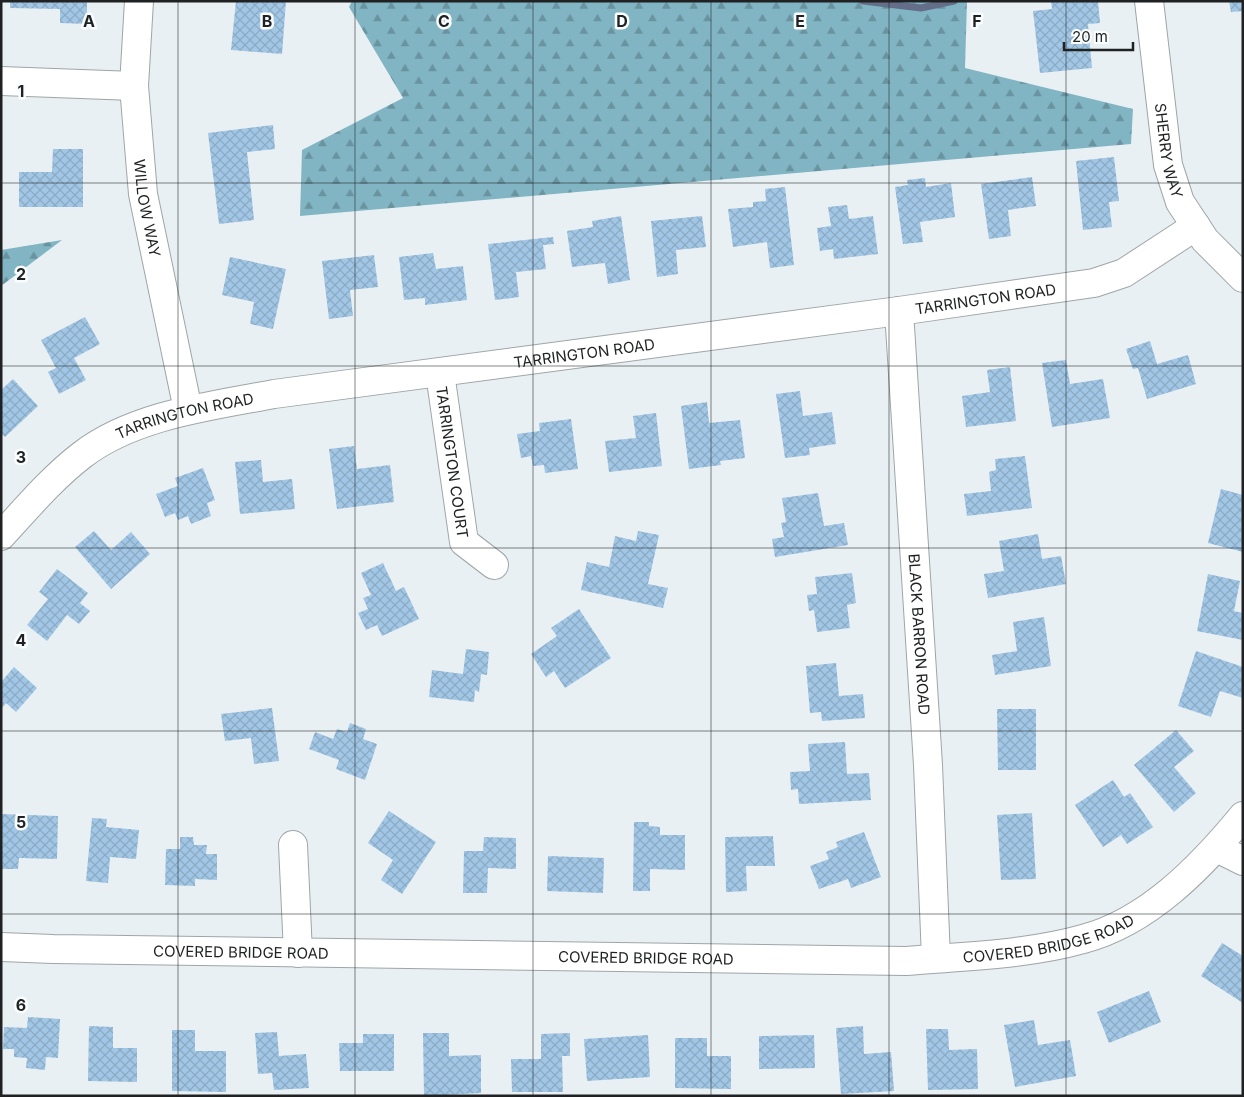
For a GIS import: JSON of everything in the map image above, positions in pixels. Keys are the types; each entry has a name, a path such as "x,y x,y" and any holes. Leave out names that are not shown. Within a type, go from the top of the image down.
{"street":[{"name":"WILLOW WAY","path":"139,1 135,33 134,86 143,194 188,410"},
{"name":"SHERRY WAY","path":"1149,1 1168,165 1180,202 1205,240 1243,278"},
{"path":"1,81 134,86"},
{"name":"TARRINGTON ROAD","path":"1,536 51,482 83,454 117,433 188,410 274,394 899,311 1094,283 1124,273 1196,226"},
{"name":"BLACK BARRON ROAD","path":"899,311 928,765 936,958"},
{"name":"TARRINGTON COURT","path":"440,373 464,542 494,565"},
{"name":"COVERED BRIDGE ROAD","path":"1,947 906,961 1025,951 1084,939 1124,923 1164,897 1217,848 1243,816"},
{"path":"293,845 298,953"},
{"path":"1217,848 1243,861"}],"green space":[{"path":"352,1 967,1 965,68 1133,109 1131,144 300,216 302,150 403,98 349,7"},
{"path":"62,240 1,286 1,250"}],"building":[{"path":"10,1 87,1 87,24 60,23 60,9 10,8"},
{"path":"236,1 286,1 282,54 231,50"},
{"path":"1051,1 1098,1 1100,23 1088,24 1092,68 1040,73 1033,11 1052,9"},
{"path":"1229,1 1243,1 1243,11 1231,12"},
{"path":"273,125 275,149 247,152 254,220 219,224 208,133"},
{"path":"53,149 83,149 83,207 19,207 19,172 52,172"},
{"path":"1114,157 1119,201 1109,202 1112,227 1083,230 1076,161"},
{"path":"1032,177 1036,206 1008,210 1011,236 989,239 981,184"},
{"path":"925,178 926,187 951,183 955,217 920,222 923,242 903,244 895,187 908,185 907,180"},
{"path":"785,187 794,265 770,268 767,242 733,247 728,209 753,207 753,202 766,201 765,189"},
{"path":"847,205 849,219 873,216 878,254 834,259 833,249 820,251 817,228 831,226 828,207"},
{"path":"621,216 630,280 608,284 605,263 572,267 567,231 593,227 592,221"},
{"path":"702,216 706,247 676,250 678,274 657,277 651,221"},
{"path":"553,237 554,244 543,245 546,269 516,272 519,297 495,300 488,244"},
{"path":"433,253 436,269 463,266 467,300 425,305 425,298 404,300 399,257"},
{"path":"374,255 378,287 350,290 353,316 329,319 322,261"},
{"path":"230,257 286,269 273,329 250,324 254,302 222,295"},
{"path":"85,317 100,344 74,358 86,380 59,394 48,372 56,368 41,340"},
{"path":"1150,341 1157,364 1188,355 1196,384 1147,399 1138,368 1133,369 1126,349"},
{"path":"1066,360 1070,384 1103,379 1110,418 1052,427 1042,363"},
{"path":"1010,367 1016,421 966,427 962,396 990,392 987,370"},
{"path":"13,379 38,406 5,437 1,433 1,390"},
{"path":"800,391 803,416 832,412 836,444 809,448 810,455 785,458 776,394"},
{"path":"707,402 709,423 740,420 745,458 720,461 721,465 689,469 681,406"},
{"path":"656,413 662,466 609,472 605,441 636,438 633,416"},
{"path":"571,419 578,469 545,473 544,465 533,466 531,456 521,458 517,434 540,431 539,423"},
{"path":"354,446 357,469 390,465 394,502 337,509 329,449"},
{"path":"1025,456 1032,508 967,516 964,494 991,491 989,472 996,470 995,459"},
{"path":"261,460 263,482 292,479 295,509 240,514 235,462"},
{"path":"203,468 215,500 207,503 211,516 191,524 188,516 178,520 175,513 165,517 156,494 178,486 175,478"},
{"path":"1221,489 1243,495 1243,552 1208,543"},
{"path":"818,493 824,526 844,523 848,545 775,557 772,539 784,537 781,523 786,522 782,498"},
{"path":"94,531 111,550 131,532 150,554 111,589 75,547"},
{"path":"638,531 659,535 648,584 668,588 663,608 581,590 587,562 609,567 615,536 636,541"},
{"path":"1038,534 1042,559 1061,556 1066,584 988,598 984,574 1004,571 999,541"},
{"path":"383,563 396,591 404,587 419,619 382,636 377,625 366,630 358,613 368,609 363,598 371,595 361,573"},
{"path":"57,569 88,593 80,603 90,611 79,624 67,615 47,641 27,625 48,599 39,592"},
{"path":"852,573 856,603 847,605 850,628 817,632 814,610 809,611 807,595 817,594 815,577"},
{"path":"1208,574 1240,581 1234,611 1243,613 1243,640 1197,631"},
{"path":"579,609 611,658 565,688 554,671 546,677 531,654 557,636 551,628"},
{"path":"1044,617 1051,666 995,675 992,655 1017,651 1013,622"},
{"path":"466,649 489,652 487,675 481,674 479,692 475,690 474,702 429,697 432,670 463,674"},
{"path":"1196,651 1243,667 1243,698 1220,691 1211,717 1178,706"},
{"path":"836,663 839,696 863,694 865,718 822,721 821,712 810,713 806,666"},
{"path":"14,667 37,688 16,712 6,703 1,709 1,682"},
{"path":"272,708 279,761 254,764 251,738 225,741 221,714"},
{"path":"997,709 1036,709 1036,770 998,770"},
{"path":"350,723 366,729 363,739 377,744 365,780 336,769 339,760 309,749 315,732 333,739 337,729 347,732"},
{"path":"1176,730 1194,751 1174,767 1196,793 1174,812 1134,765"},
{"path":"845,742 847,774 869,773 871,800 799,804 798,789 791,790 790,772 810,771 808,744"},
{"path":"1113,780 1124,797 1130,793 1153,827 1127,844 1121,835 1103,847 1075,805"},
{"path":"389,811 436,842 402,894 381,880 393,860 368,843"},
{"path":"1032,813 1036,879 1001,880 997,815"},
{"path":"1,814 58,816 57,859 19,858 18,869 1,869"},
{"path":"92,818 107,819 106,827 139,830 136,859 110,857 108,883 86,881"},
{"path":"634,822 649,822 649,826 660,827 660,835 685,835 685,870 650,869 650,891 633,891"},
{"path":"864,832 881,877 851,888 848,879 819,889 810,866 829,859 826,852 838,847 836,842"},
{"path":"773,836 775,866 746,866 747,891 726,892 725,837"},
{"path":"180,837 193,837 194,845 207,845 206,854 217,854 217,880 195,879 195,886 165,885 166,849 180,849"},
{"path":"484,837 516,838 516,869 488,868 487,893 463,893 464,851 483,851"},
{"path":"548,856 604,858 603,893 547,891"},
{"path":"1222,943 1243,956 1243,1003 1201,976"},
{"path":"1149,991 1161,1022 1109,1043 1097,1012"},
{"path":"28,1017 60,1019 58,1058 46,1057 45,1070 26,1068 27,1058 14,1057 14,1049 3,1049 4,1027 27,1028"},
{"path":"1034,1020 1038,1045 1070,1040 1076,1076 1015,1087 1004,1025"},
{"path":"89,1026 113,1027 113,1048 137,1048 137,1082 88,1081"},
{"path":"863,1026 864,1054 891,1052 894,1091 841,1094 836,1028"},
{"path":"926,1029 948,1029 949,1050 977,1049 978,1089 928,1090"},
{"path":"172,1030 195,1030 195,1051 226,1051 226,1092 172,1091"},
{"path":"277,1032 279,1056 306,1054 309,1088 274,1090 272,1073 258,1074 255,1033"},
{"path":"423,1033 449,1033 449,1056 481,1055 481,1093 424,1096"},
{"path":"570,1033 570,1056 562,1056 563,1092 512,1092 511,1059 541,1059 541,1034"},
{"path":"363,1034 394,1034 394,1071 340,1071 339,1043 363,1043"},
{"path":"648,1035 650,1077 587,1081 584,1039"},
{"path":"814,1035 815,1068 759,1069 759,1036"},
{"path":"675,1038 707,1038 707,1056 731,1056 731,1089 675,1088"}],"waterway":[{"path":"863,1 921,8 954,1"}]}
